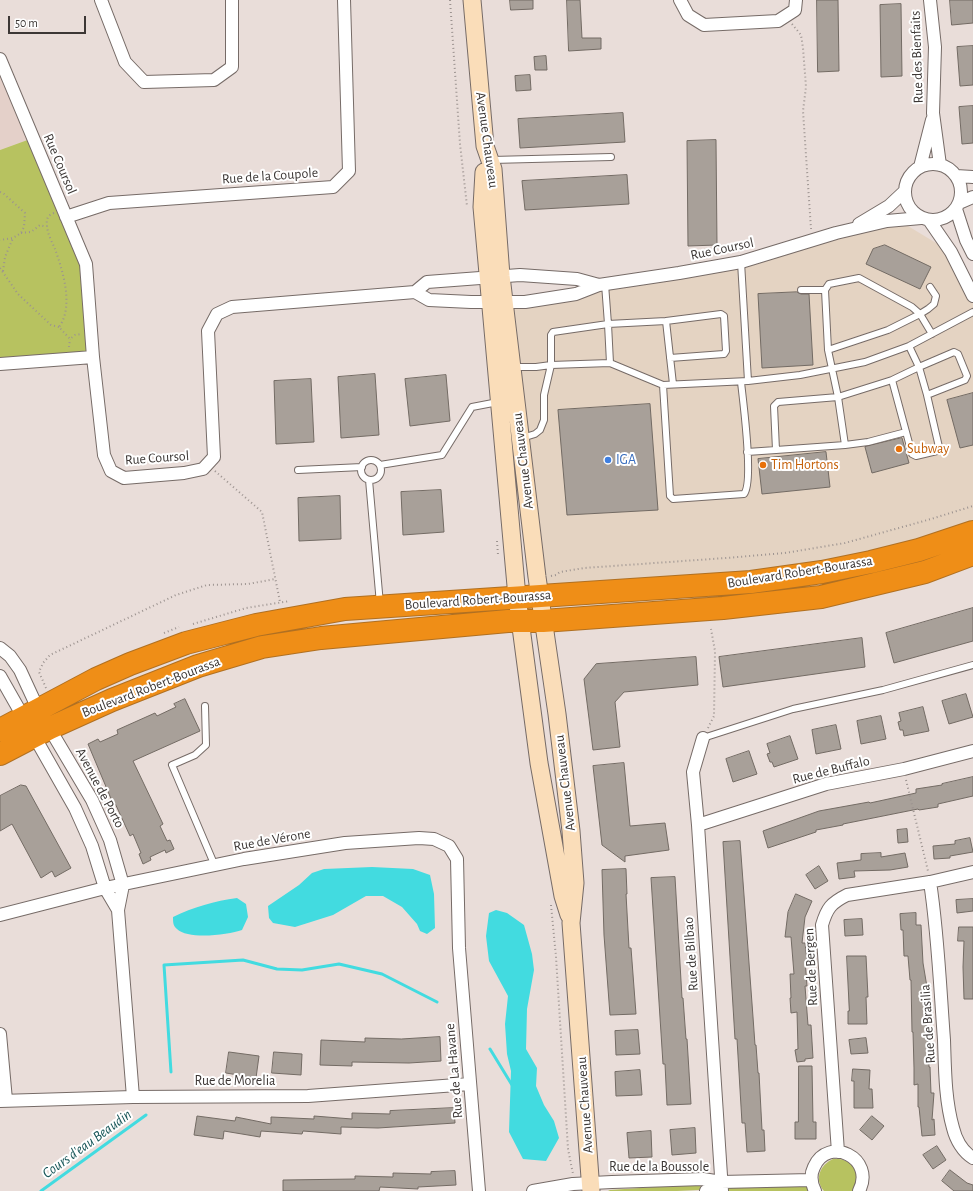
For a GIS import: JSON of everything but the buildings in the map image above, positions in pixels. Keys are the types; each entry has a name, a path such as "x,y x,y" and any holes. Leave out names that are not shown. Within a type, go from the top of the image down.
{"highway":[{"name":"Boulevard Robert-Bourassa","path":"0,730 96,679 186,643 263,624 345,609 751,582 871,562 913,552 973,532"},
{"name":"Boulevard Robert-Bourassa","path":"0,754 112,700 198,666 262,648 321,638 508,621 543,621 724,608 821,596 925,572 973,554"}],"main road":[{"name":"Avenue Chauveau","path":"472,0 488,153 482,206 497,302 512,366 508,401 517,597 539,763 562,896 571,923"},
{"path":"497,302 508,401"},
{"name":"Avenue Chauveau","path":"508,401 521,439 543,621 557,714 571,831 575,883 571,923 591,1187"}],"street":[{"path":"100,0 125,62 144,82 214,80 232,68 232,0"},
{"name":"Rue de la Coupole","path":"65,214 109,203 334,187 349,171 344,0"},
{"path":"680,0 688,15 704,25 778,21 795,10 796,0"},
{"name":"Rue des Bienfaits","path":"930,0 935,47 933,113 940,165"},
{"name":"Rue Coursol","path":"0,59 86,264 93,357 104,455 111,471 124,478 184,473 203,469 214,457 208,331 217,314 232,307 415,292 429,300 525,302 576,294 602,284 741,262 812,240 887,221 925,219"},
{"name":"Rue des Bienfaits","path":"920,167 933,113"},
{"path":"973,254 966,240 957,206 961,189 956,176 946,167 940,165 930,164 920,167 909,177 905,191 909,207 914,213 925,219 951,252 973,296"},
{"path":"956,176 973,177"},
{"name":"Rue Coursol","path":"849,230 889,206 905,191"},
{"path":"925,219 944,218 957,206 973,197"},
{"name":"Rue Coursol","path":"415,292 427,282 520,275 577,279 602,284"},
{"path":"0,364 93,357"},
{"path":"0,648 10,656 20,670 31,713"},
{"path":"0,676 31,713"},
{"name":"Avenue de Porto","path":"31,713 92,800 110,840 123,885 118,910 133,1097"},
{"name":"Avenue de Porto","path":"31,713 43,732 92,846 105,888 118,910"},
{"name":"Rue de Bilbao","path":"703,738 693,772 698,825 721,1187"},
{"name":"Rue de Buffalo","path":"698,825 826,784 904,769 973,751"},
{"name":"Rue de Vérone","path":"0,914 105,888 244,859 346,843 419,838 434,840 449,846 457,859 459,948"},
{"name":"Rue de Bergen","path":"838,1152 822,925 825,914 830,906 837,900 847,895 930,882 973,872"},
{"name":"Rue de Brasilia","path":"930,882 936,921 947,1097 953,1128 958,1142 968,1155 973,1158"},
{"name":"Rue de La Havane","path":"459,948 479,1191"},
{"path":"0,1034 3,1100"},
{"name":"Rue de Morelia","path":"3,1100 133,1097 308,1096 470,1084"},
{"path":"813,1186 812,1170 817,1161 829,1153 838,1152 851,1156 860,1166 863,1181 859,1191"},
{"name":"Rue de la Boussole","path":"533,1191 573,1180 591,1187 703,1179 721,1187"},
{"name":"Rue de la Boussole","path":"706,1191 721,1187 813,1186"}],"lane":[{"path":"488,153 611,156"},
{"path":"663,385 670,496 673,499 744,494 747,490 749,467 744,381 741,262"},
{"path":"845,445 838,396 828,350 825,290 829,284 859,278 912,307 920,314 932,334"},
{"path":"602,284 608,324 610,363"},
{"path":"828,350 888,330 920,314 934,304 936,296 930,287"},
{"path":"801,290 825,290"},
{"path":"512,366 536,367 610,363 663,385 744,381 800,375 865,362 909,346 973,312"},
{"path":"521,439 535,434 540,430 544,420 544,394 551,365 551,335 553,332 608,324 666,321 721,314 724,316 726,351 724,354 670,358"},
{"path":"666,321 673,384"},
{"path":"892,380 912,454 916,456 937,451 939,447 927,395 919,368 909,346"},
{"path":"776,450 774,406 778,402 838,396 892,380 954,352 958,354 967,376 965,380 927,395"},
{"path":"380,465 381,472 376,479 369,480 362,474 362,468 366,462 372,460 380,465 442,455 472,407 508,401"},
{"path":"747,452 845,445 868,442 906,432"},
{"path":"298,470 362,468"},
{"path":"369,480 381,607"},
{"path":"703,738 793,709 883,690 973,665"},
{"path":"205,706 206,745 195,755 172,765 215,866"}],"path":[{"path":"450,0 460,144 468,212"},
{"path":"787,15 801,35 806,87 803,111 812,240"},
{"path":"0,192 25,213 24,226 21,233"},
{"path":"59,327 64,321 66,303 65,286 62,268 46,226 47,218 50,215 65,214"},
{"path":"0,240 13,238 21,233 31,232 40,225 46,226"},
{"path":"3,270 5,257 13,238"},
{"path":"0,268 3,270 18,294 51,325 59,327 70,339 75,335 91,332"},
{"path":"207,464 262,512 281,608"},
{"path":"556,575 560,572 584,568 785,553 845,543 931,520 973,506"},
{"path":"46,689 40,672 43,663 50,655 176,595 207,585 248,584 275,579"},
{"path":"703,738 714,716 715,651 711,629"},
{"path":"904,769 930,882"},
{"path":"551,901 556,956 568,1149 573,1180"}],"shaded area":[{"path":"0,59 33,138 0,150"},
{"path":"898,220 951,252 973,296 973,532 871,562 540,596 504,302 679,273"}],"green space":[{"path":"33,138 86,264 93,357 0,364 0,150"},
{"path":"833,1159 846,1161 855,1169 858,1179 852,1191 824,1191 821,1186 819,1182 820,1173 825,1165"},
{"path":"811,1180 815,1191 726,1191 722,1185"},
{"path":"698,1184 701,1187 699,1190 608,1191 610,1190"}],"water":[{"path":"372,867 413,869 430,875 434,894 435,928 427,934 420,931 417,924 402,907 383,896 366,896 333,915 295,927 273,923 269,918 268,906 299,885 312,873 324,869"},
{"path":"237,898 246,904 248,917 242,930 227,934 208,936 182,932 174,925 173,917 188,910"},
{"path":"496,910 507,913 524,925 532,954 534,970 527,1009 526,1049 537,1068 536,1086 544,1105 554,1121 559,1138 546,1161 523,1159 509,1132 511,1071 507,1054 505,1024 508,996 489,961 486,936 489,913"}],"waterway":[{"name":"Cours d'eau Beaudin","path":"171,1072 164,965 243,960 277,969 302,970 339,964 382,974 437,1002"},
{"name":"Cours d'eau Beaudin","path":"490,1049 512,1085"},
{"name":"Cours d'eau Beaudin","path":"41,1191 146,1115"}],"place":[{"name":"Subway","path":"899,449"},
{"name":"IGA","path":"608,460"},
{"name":"Tim Hortons","path":"763,465"}]}
